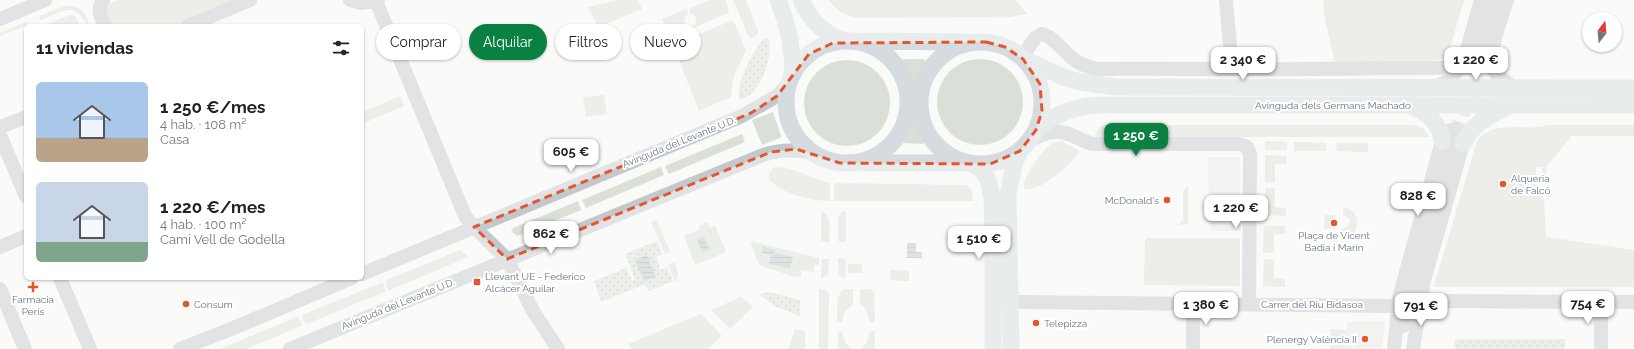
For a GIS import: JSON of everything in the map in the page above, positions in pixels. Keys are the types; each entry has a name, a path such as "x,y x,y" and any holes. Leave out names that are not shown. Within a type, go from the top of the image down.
{"main road":[{"path":"801,0 806,11 825,32 832,37 863,43 874,48 893,62 905,83 908,106 902,129 887,148 872,158 855,163"},
{"path":"778,3 788,23 792,50 786,106 790,126 797,137 813,153 826,160 840,163 990,164 1001,161 1029,140"},
{"path":"790,79 800,63 809,54 821,47 833,43 848,41 986,42 1005,47 1023,58 1040,84 1042,94 1042,111 1029,140 1014,164 1008,196 1011,349"},
{"path":"986,42 966,44 956,47 939,59 927,75 920,95 921,115 924,125 932,139 950,156 970,163 982,170 988,179 992,197 993,349"},
{"name":"Avinguda dels Germans Machado","path":"1023,58 1066,78 1106,86 1634,88"},
{"path":"1409,105 1416,108 1434,121 1442,134 1453,140 1469,133 1482,120 1511,105"},
{"name":"Avinguda dels Germans Machado","path":"1029,140 1058,115 1090,106 1634,105"}],"street":[{"path":"0,19 45,0"},
{"path":"101,0 99,9 104,24"},
{"path":"193,24 250,0"},
{"path":"350,0 361,3 377,1 465,216 474,228 509,265 533,311 558,349"},
{"path":"1226,0 1232,68"},
{"path":"1462,66 1482,0"},
{"path":"1431,88 1440,85 1462,66 1494,0"},
{"path":"1023,58 1035,38 1041,34 1050,37 1076,62 1096,69 1304,69 1484,66 1492,53 1507,0"},
{"path":"1492,53 1491,61 1493,70 1509,85 1517,88"},
{"name":"Avinguda del Levante U.D.","path":"364,273 750,113 777,96 790,79"},
{"path":"0,127 24,118"},
{"path":"1029,140 1054,132 1068,134 1083,142 1093,144 1239,144 1247,147 1250,154 1249,304"},
{"path":"0,136 24,192"},
{"path":"1398,349 1453,140"},
{"path":"1394,349 1408,307 1424,280 1453,140"},
{"name":"Avinguda del Levante U.D.","path":"290,349 509,265 763,155 781,150 796,149 813,153"},
{"path":"0,247 24,237"},
{"path":"61,280 90,349"},
{"path":"180,349 231,330 347,280"},
{"path":"0,289 25,349"},
{"path":"1408,307 1432,301 1634,302"},
{"name":"Carrer del Riu Bidasoa","path":"1010,302 1408,307"},
{"path":"1601,302 1601,349"},
{"path":"1193,304 1193,349"},
{"path":"1408,307 1408,349"},
{"path":"1408,307 1413,349"}],"highlighted area":[{"path":"986,42 1005,47 1023,59 1040,84 1042,111 1036,130 1020,151 990,164 840,163 796,149 771,152 507,259 474,227 751,113 777,96 809,54 833,43"}],"shaded area":[{"path":"118,0 237,0 180,24 108,24 105,10 110,4"},
{"path":"618,0 638,0 642,9 605,24 596,24 588,7"},
{"path":"709,0 725,0 729,10 728,13 701,25 695,24 696,19 692,14 690,14 689,9"},
{"path":"733,0 746,0 758,30 758,34 754,37 750,38 748,35"},
{"path":"828,0 1016,0 1027,14 1010,17 857,18 840,12"},
{"path":"1323,0 1464,0 1448,55 1439,60 1380,61 1370,64 1335,63 1325,19"},
{"path":"65,6 74,6 82,10 90,24 86,24 82,18 73,10 62,11 41,20 39,19 40,16"},
{"path":"687,9 688,14 684,21 686,24 664,24 662,19"},
{"path":"70,15 75,16 79,24 48,24"},
{"path":"733,20 746,51 734,75 731,97 699,111 679,60 701,60 701,33"},
{"path":"26,22 28,23 24,24 24,26 0,36 0,33"},
{"path":"765,38 769,39 770,47 764,74 754,91 740,100 739,94 742,77 751,58"},
{"path":"903,59 922,59 926,61 926,66 917,87 915,102 919,125 926,140 923,144 901,143 900,141 908,124 912,107 911,92 907,78 900,63"},
{"path":"980,59 996,62 1004,66 1016,78 1020,86 1023,102 1020,118 1016,126 1004,138 996,142 980,145 964,142 956,138 944,126 940,118 937,102 940,86 944,78 956,66 964,62"},
{"path":"847,60 864,63 878,72 887,86 890,103 887,120 878,134 864,143 847,146 830,143 816,134 807,120 804,103 807,86 816,72 830,63"},
{"path":"604,95 607,114 586,117 583,97"},
{"path":"400,96 404,106 364,123 364,111"},
{"path":"773,112 781,136 780,138 762,145 752,120"},
{"path":"1104,125 1409,125 1416,126 1426,131 1429,137 1095,137 1099,127"},
{"path":"1549,125 1634,125 1634,136 1572,136 1546,167 1546,181 1543,181 1542,167 1536,167 1536,193 1544,200 1546,237 1634,250 1634,287 1434,286 1477,141 1484,134 1501,128 1540,127"},
{"path":"742,134 745,142 669,174 665,166"},
{"path":"1061,141 1079,150 1076,156 1064,169 1047,182 1031,189 1024,189 1024,184 1029,171 1038,158 1051,144"},
{"path":"1265,141 1287,142 1287,150 1265,150"},
{"path":"1294,142 1326,143 1326,151 1294,151"},
{"path":"1337,143 1368,143 1368,152 1336,151"},
{"path":"1265,155 1287,156 1287,164 1275,164 1275,183 1265,182"},
{"path":"1208,157 1240,157 1241,231 1211,231 1211,226 1209,225"},
{"path":"661,167 664,175 586,208 582,200"},
{"path":"773,168 794,170 829,183 830,201 797,196 782,189 769,180 769,173"},
{"path":"835,184 966,185 972,191 973,201 834,201 834,187"},
{"path":"1188,185 1188,224 1178,225 1183,220 1183,191"},
{"path":"1265,188 1275,188 1275,207 1286,208 1286,216 1265,215"},
{"path":"578,201 581,210 517,236 511,230 513,228"},
{"path":"1343,207 1355,215 1358,222 1352,235 1342,238 1342,229 1348,227 1350,220 1348,217 1343,215"},
{"path":"821,211 825,212 829,219 829,242 821,241"},
{"path":"846,211 846,242 838,241 838,219 841,212"},
{"path":"1325,215 1335,215 1334,229 1324,229"},
{"path":"657,220 670,252 665,254 651,222"},
{"path":"707,222 710,228 715,226 726,252 695,265 684,236 700,229 699,226"},
{"path":"1264,226 1285,226 1285,234 1274,234 1274,253 1263,253"},
{"path":"704,237 710,249 702,252 697,240"},
{"path":"1147,238 1238,238 1240,240 1240,286 1144,285 1145,240"},
{"path":"657,241 662,254 656,257 661,270 667,267 673,281 649,291 645,284 601,302 594,281 626,268 632,281 635,279 625,254"},
{"path":"750,241 819,258 819,265 814,265 814,272 801,270 801,277 792,276 759,265"},
{"path":"907,243 916,243 916,252 922,252 922,258 907,258"},
{"path":"763,247 775,250 774,253 793,257 790,268 769,264 771,255 762,253"},
{"path":"460,250 468,257 390,290 388,289 386,283 387,280"},
{"path":"647,255 656,277 644,281 635,260"},
{"path":"838,258 846,259 845,279 839,275"},
{"path":"822,259 829,259 828,275 821,279"},
{"path":"1264,259 1274,259 1274,278 1285,279 1285,287 1263,286"},
{"path":"675,262 678,273 676,283 668,265"},
{"path":"848,264 862,264 862,273 848,273"},
{"path":"891,270 909,271 909,281 890,280"},
{"path":"383,283 385,290 384,292 307,324 302,317 304,314"},
{"path":"819,288 827,291 829,296 828,349 819,349"},
{"path":"845,289 853,289 853,304 845,311 842,322 837,322 838,299 839,295"},
{"path":"860,289 870,289 874,293 875,323 870,322 866,309 860,304"},
{"path":"768,292 800,300 800,316 777,307 759,295"},
{"path":"741,297 753,307 730,329 711,310"},
{"path":"701,314 722,336 708,349 632,349 628,344"},
{"path":"297,317 299,318 302,325 301,326 246,349 220,349"},
{"name":"Plenergy València II","path":"1385,321 1382,349 1347,349 1347,322"},
{"path":"795,329 805,331 805,349 788,349"},
{"path":"1331,329 1347,330 1347,349 1330,349"},
{"path":"838,331 842,331 845,342 852,349 838,349"},
{"path":"870,331 875,331 875,349 860,349 866,344"},
{"path":"1455,339 1565,339 1565,349 1454,349"}],"tunnel":[{"path":"1455,135 1468,97 1476,62"}],"place":[{"name":"Alqueria de Falcó","path":"1503,184"},
{"name":"McDonald's","path":"1167,200"},
{"name":"Plaça de Vicent Badia i Marín","path":"1334,223"},
{"name":"Llevant UE - Federico Alcácer Aguilar","path":"477,282"},
{"name":"Farmacia Peris","path":"33,287"},
{"name":"Consum","path":"186,304"},
{"name":"Telepizza","path":"1036,323"},
{"name":"Plenergy València II","path":"1365,339"}]}
